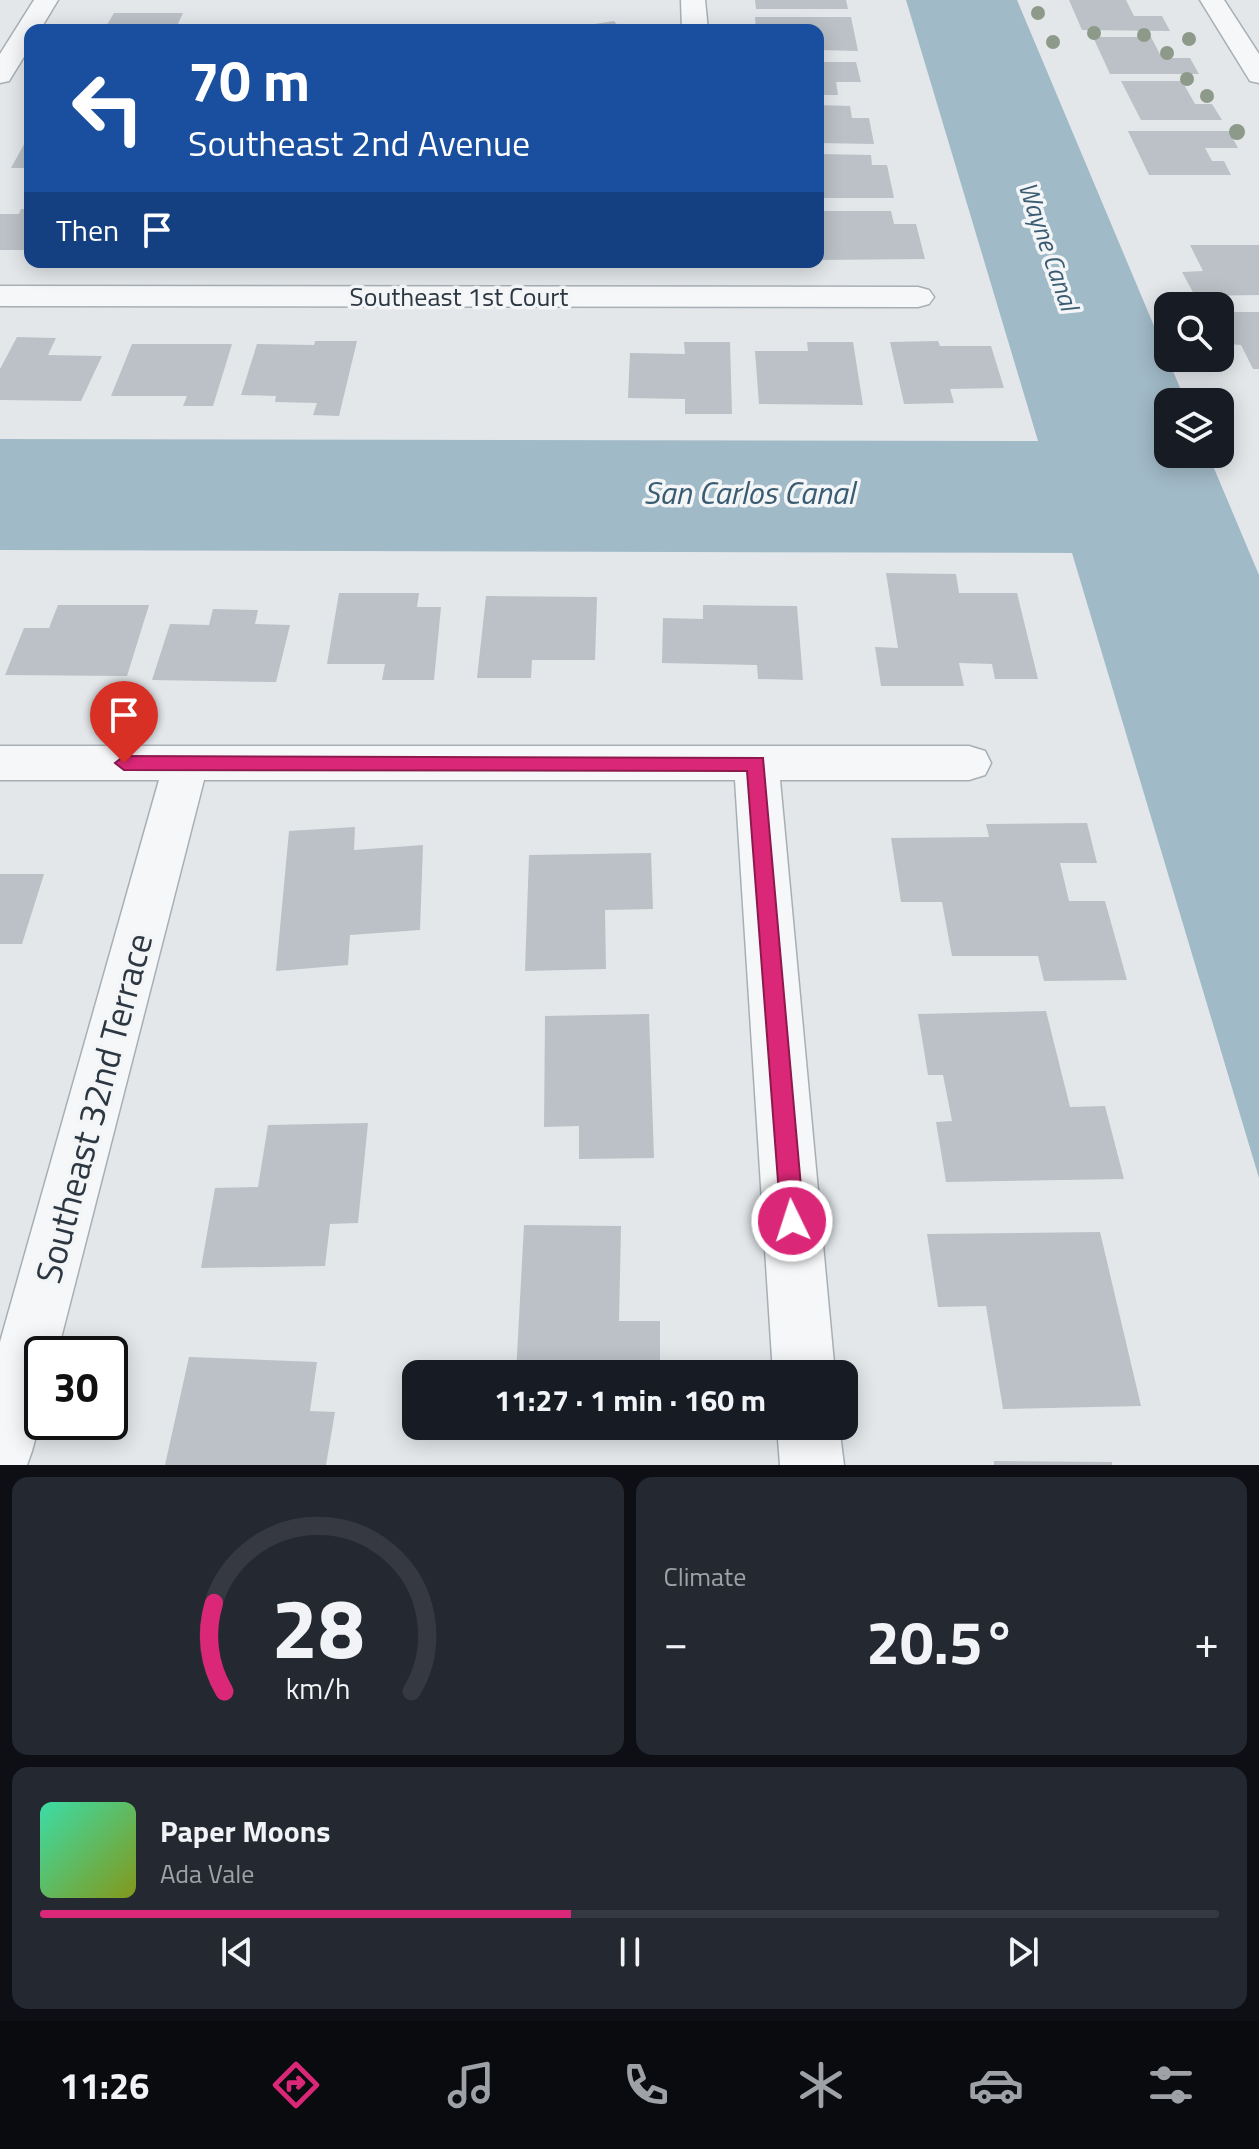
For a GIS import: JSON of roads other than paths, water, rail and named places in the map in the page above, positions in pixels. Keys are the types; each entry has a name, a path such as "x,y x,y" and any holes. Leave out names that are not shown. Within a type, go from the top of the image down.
{"street":[{"path":"31,24 46,0"},
{"path":"693,0 695,24"},
{"path":"1212,0 1259,75"},
{"path":"0,75 24,36"},
{"path":"0,86 24,86"},
{"path":"714,268 716,296"},
{"name":"Southeast 1st Court","path":"0,296 918,297"},
{"path":"0,763 969,763"},
{"name":"Southeast 32nd Terrace","path":"0,1454 186,763"},
{"path":"756,763 803,1360"},
{"path":"809,1440 812,1465"}],"water":[{"path":"906,0 1017,0 1154,326 1154,372 1173,372 1180,388 1154,388 1154,468 1214,468 1259,575 1259,1178 1072,553 0,550 0,439 1038,441"}],"water label":[{"name":"Wayne Canal","path":"1049,246"},
{"name":"San Carlos Canal","path":"749,492"}]}
